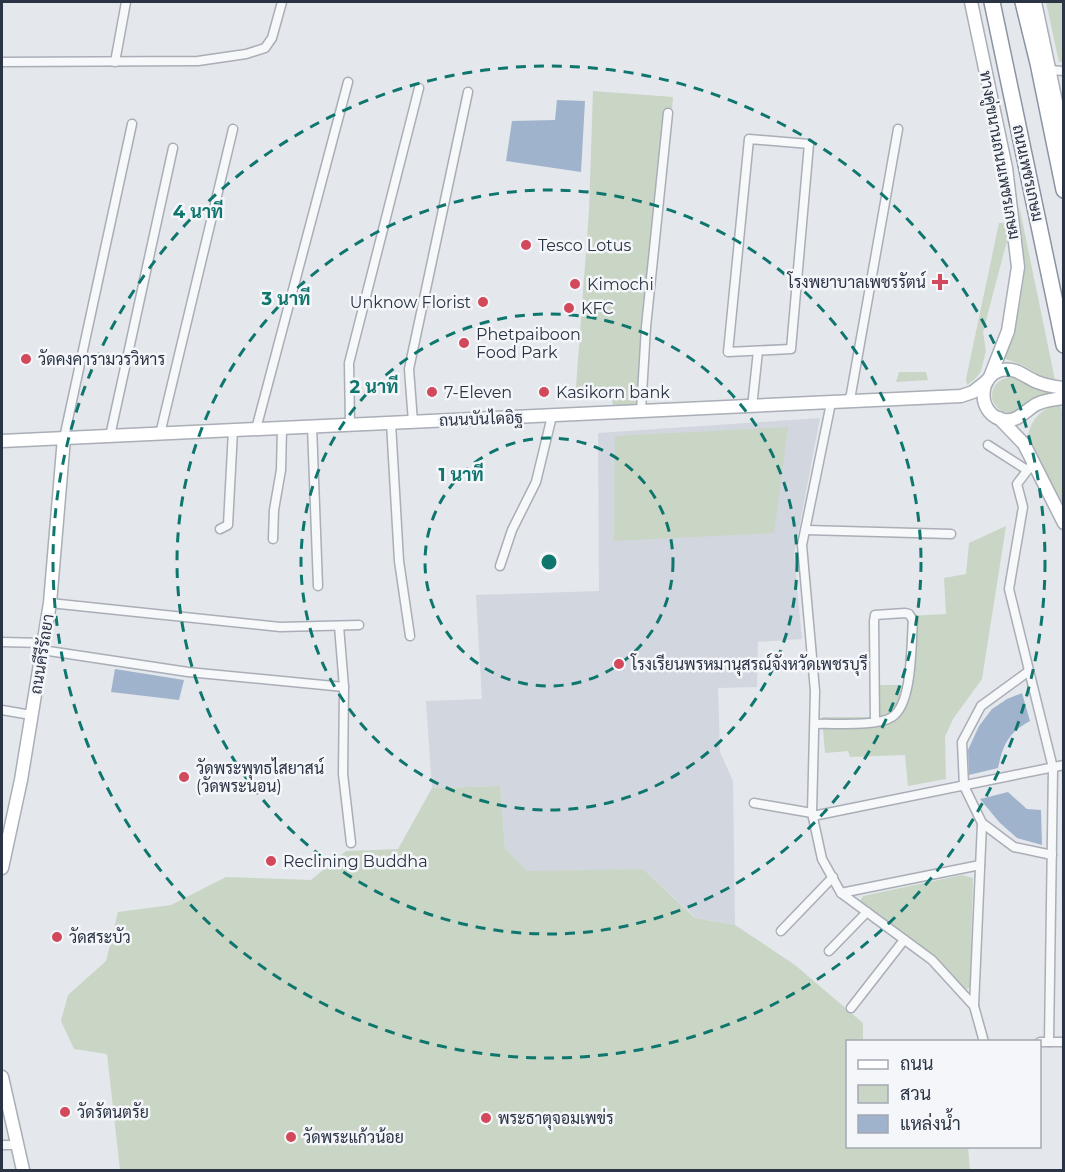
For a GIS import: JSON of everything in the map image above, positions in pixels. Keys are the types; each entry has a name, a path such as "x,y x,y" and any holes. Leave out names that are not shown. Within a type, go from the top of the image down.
{"highway":[{"name":"ถนนเพชรเกษม","path":"992,2 1064,345"},
{"name":"ถนนเพชรเกษม","path":"1023,2 1064,190"}],"main road":[{"name":"ทางคู่ขนานถนนเพชรเกษม","path":"971,2 1006,168 1018,267 1008,331 989,379"},
{"path":"1035,2 1049,70 1060,109 1064,140"},
{"path":"987,410 983,394 989,379 1001,370 1015,371 1050,386 1064,388"},
{"name":"ถนนบันไดอิฐ","path":"2,441 961,396 973,392 989,379"},
{"path":"961,396 975,400 999,418 1024,444 1030,467 1064,523"},
{"path":"999,418 1021,417 1035,405 1048,400 1064,398"},
{"name":"ถนนคีรีรัถยา","path":"2,868 21,780 50,603 64,438"},
{"path":"2,1077 23,1170"}],"street":[{"path":"115,62 126,2"},
{"path":"2,62 198,61 246,54 265,48 272,38 282,2"},
{"path":"1049,70 1064,71"},
{"path":"256,429 348,82"},
{"path":"350,425 349,363 419,88"},
{"path":"413,422 409,369 468,92"},
{"path":"641,411 646,327 668,113"},
{"path":"64,438 132,124"},
{"path":"160,434 233,129"},
{"path":"848,402 898,129"},
{"path":"748,139 809,144 791,349 758,351 728,352 748,139"},
{"path":"110,436 173,148"},
{"path":"752,406 758,351"},
{"path":"831,403 802,545 814,691 812,815 822,859 841,893 932,960 974,1006"},
{"path":"500,566 512,530 536,482 552,416"},
{"path":"391,423 399,561 410,636"},
{"path":"312,426 318,586"},
{"path":"273,538 274,510 281,470 282,428"},
{"path":"220,529 228,527 229,522 233,430"},
{"path":"988,446 1030,467 1017,484 1023,507 1009,589 1053,768 1052,855 1044,1042 1064,1042"},
{"path":"806,530 951,534"},
{"path":"50,603 280,627 359,625"},
{"path":"815,724 875,722 892,717 901,708 907,691 913,620 905,613 875,615 875,722"},
{"path":"339,626 344,687 342,774 351,843"},
{"path":"2,642 188,672 344,687"},
{"path":"1029,671 981,706 962,742 964,786 982,823 1014,847 1052,855"},
{"path":"2,710 32,715"},
{"path":"754,803 812,815 1064,765"},
{"path":"982,823 974,1006 984,1040"},
{"path":"841,893 980,864"},
{"path":"781,931 833,877"},
{"path":"829,951 867,912"},
{"path":"851,1008 904,940"},
{"path":"2,1145 17,1145"}],"shaded area":[{"name":"โรงเรียนพรหมานุสรณ์จังหวัดเพชรบุรี","path":"820,418 794,555 802,639 758,642 757,687 718,688 720,752 733,781 735,925 696,918 643,869 527,872 505,848 500,786 432,788 426,701 482,699 476,595 599,591 598,433"}],"green space":[{"path":"1046,2 1063,2 1063,62 1059,62"},
{"path":"593,91 673,97 672,109 664,110 639,406 613,405 612,399 575,400 589,211"},
{"path":"1019,205 1055,380 1042,378 1028,368 1005,359 1018,314 1024,278"},
{"path":"999,223 1005,223 1009,233 983,332 986,351 981,371 967,385 966,379"},
{"path":"899,372 926,372 928,380 896,382"},
{"path":"1010,377 1048,393 1015,412 1003,412 994,403 992,392 998,382"},
{"path":"1060,404 1064,418 1063,510 1028,435 1032,423 1039,414"},
{"path":"788,427 774,533 614,541 615,436"},
{"path":"1006,526 982,679 953,719 945,737 946,779 908,786 905,755 850,757 848,751 825,753 822,717 872,717 871,685 904,685 908,616 946,614 944,578 966,574 969,543"},
{"path":"500,786 505,848 527,871 643,869 695,918 735,925 795,965 863,1023 863,1040 846,1040 846,1148 968,1148 970,1170 120,1170 107,1054 74,1049 61,1021 68,995 106,961 118,912 171,905 226,877 311,880 346,851 398,849 432,788"},
{"path":"962,875 973,878 970,987 966,990 935,956 860,902 863,896"}],"water":[{"path":"557,100 585,101 581,172 506,161 512,121 555,120"},
{"path":"115,669 184,680 179,700 111,692"},
{"path":"1022,693 1030,721 1016,730 1008,740 998,768 969,775 968,750 979,726 992,709"},
{"path":"1008,792 1027,809 1041,810 1042,845 1017,838 1000,823 980,799"}],"place":[{"name":"Tesco Lotus","path":"526,245"},
{"name":"โรงพยาบาลเพชรรัตน์","path":"940,282"},
{"name":"Kimochi","path":"575,284"},
{"name":"Unknow Florist","path":"483,302"},
{"name":"KFC","path":"569,308"},
{"name":"Phetpaiboon Food Park","path":"464,343"},
{"name":"วัดคงคารามวรวิหาร","path":"26,359"},
{"name":"7-Eleven","path":"432,392"},
{"name":"Kasikorn bank","path":"544,392"},
{"name":"โรงเรียนพรหมานุสรณ์จังหวัดเพชรบุรี","path":"619,664"},
{"name":"วัดพระพุทธไสยาสน์ (วัดพระนอน)","path":"184,777"},
{"name":"Reclining Buddha","path":"271,861"},
{"name":"วัดสระบัว","path":"57,937"},
{"name":"วัดรัตนตรัย","path":"65,1112"},
{"name":"พระธาตุจอมเพข่ร","path":"486,1118"},
{"name":"วัดพระแก้วน้อย","path":"291,1137"}]}
